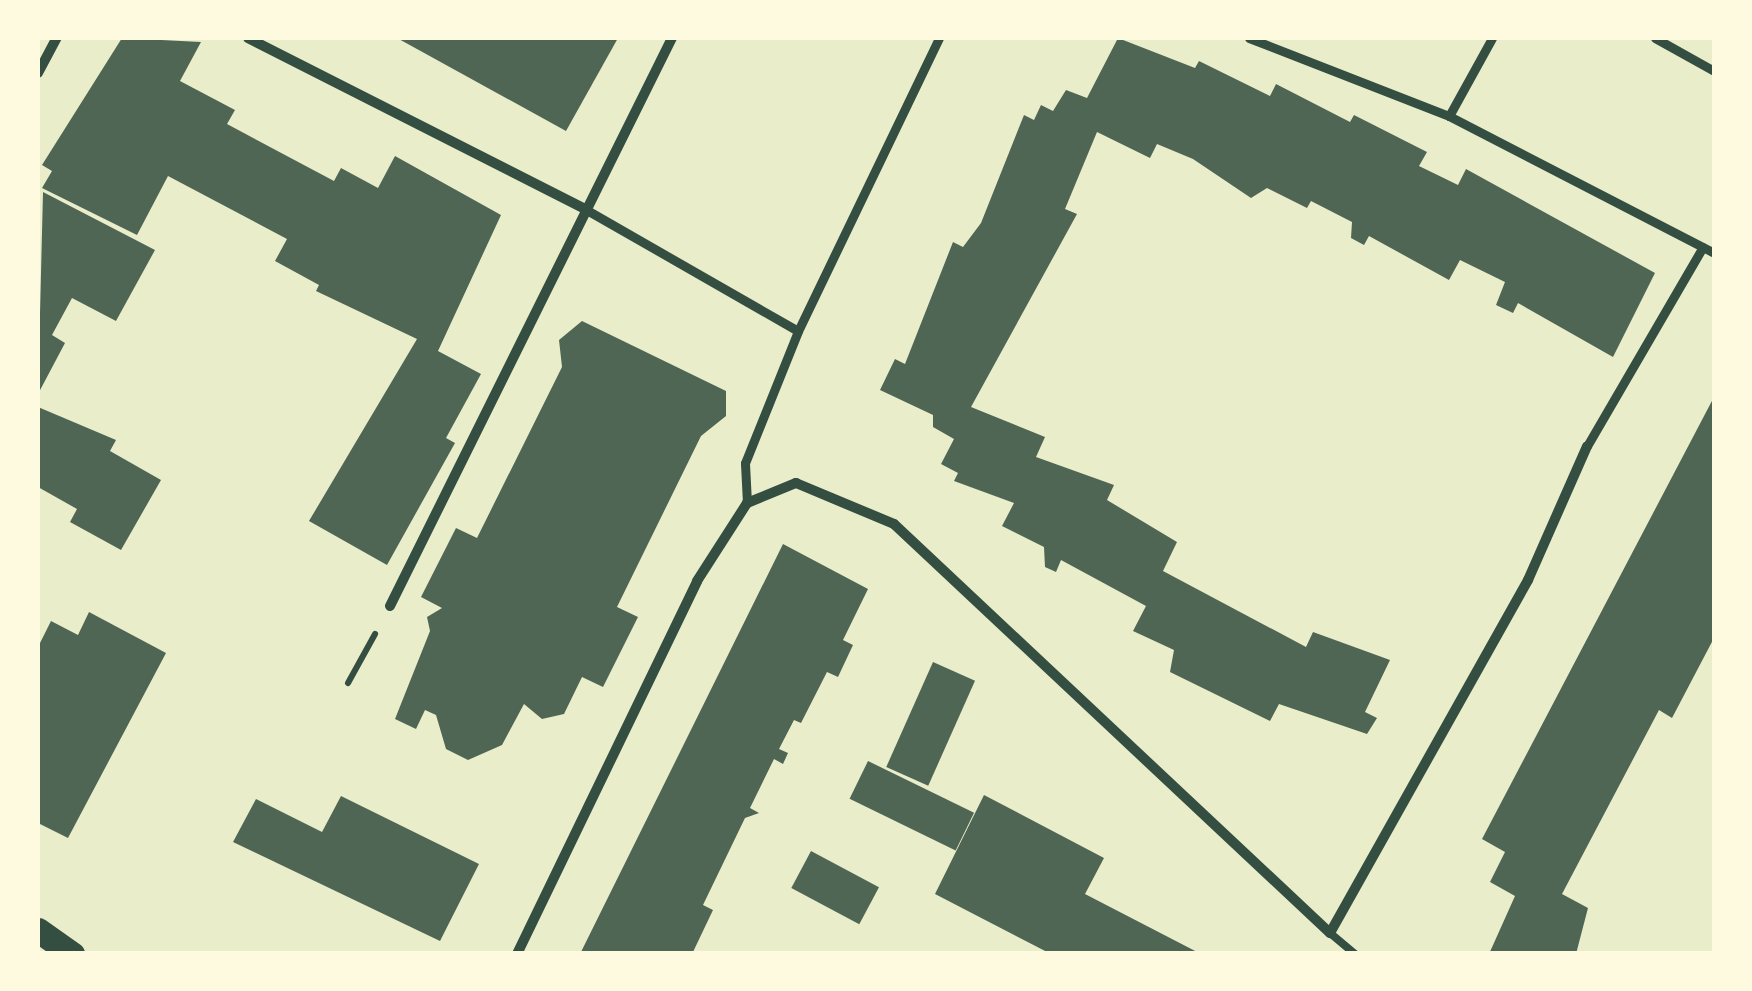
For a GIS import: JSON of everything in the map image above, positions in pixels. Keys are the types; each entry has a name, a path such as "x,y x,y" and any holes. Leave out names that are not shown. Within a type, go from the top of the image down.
{"main road":[{"path":"38,930 72,954"}],"street":[{"path":"38,73 57,38"},
{"path":"248,38 584,209 798,332"},
{"path":"390,606 522,354 584,209 672,38"},
{"path":"747,503 745,463 798,332 939,38"},
{"path":"1249,38 1449,116 1714,252"},
{"path":"1449,116 1492,38"},
{"path":"1655,38 1714,71"},
{"path":"517,954 696,580 747,503 796,484 894,524 1330,933 1528,580 1587,446 1703,246"}],"lane":[{"path":"1330,933 1355,954"}],"path":[{"path":"348,683 390,606"}],"building":[{"path":"122,38 201,42 180,81 235,110 227,124 334,181 341,168 378,188 395,156 501,215 438,351 481,374 446,438 455,443 387,565 309,521 417,339 316,291 319,285 275,261 287,239 168,176 137,235 42,188 52,171 42,165"},
{"path":"397,38 618,38 566,131"},
{"path":"1118,38 1195,68 1199,61 1270,96 1276,84 1350,122 1354,115 1427,152 1419,166 1458,185 1466,169 1655,273 1613,357 1518,303 1513,313 1496,305 1505,282 1460,260 1449,280 1369,236 1364,245 1351,238 1352,222 1311,201 1307,208 1267,188 1251,198 1193,159 1157,144 1150,158 1097,132 1065,209 1077,214 971,407 1045,437 1036,457 1114,485 1107,500 1177,542 1163,571 1306,647 1313,632 1390,660 1365,712 1377,718 1367,734 1279,704 1270,721 1170,672 1174,650 1133,631 1146,606 1061,560 1056,572 1045,567 1044,547 1002,526 1014,503 954,481 958,473 941,464 954,439 933,427 933,415 880,390 895,359 905,364 953,242 963,247 981,223 1024,115 1034,120 1041,105 1053,111 1066,90 1087,98"},
{"path":"43,192 155,250 116,321 72,298 52,335 65,343 38,394"},
{"path":"582,321 726,391 726,416 701,436 617,607 638,617 603,687 582,677 564,714 542,719 524,704 502,745 468,760 446,749 436,715 425,710 416,729 395,719 430,631 427,617 442,608 421,597 456,528 477,538 562,367 559,340"},
{"path":"1714,397 1714,638 1672,718 1659,710 1562,894 1588,908 1576,954 1489,954 1515,896 1490,882 1505,852 1482,839"},
{"path":"38,407 116,440 110,451 161,480 121,550 70,522 77,509 38,487"},
{"path":"783,544 868,589 843,640 853,645 838,677 827,672 801,723 794,720 779,749 788,753 783,764 774,759 750,808 759,813 745,818 703,905 713,910 693,952 580,954"},
{"path":"89,612 166,653 68,838 38,823 38,647 51,621 78,635"},
{"path":"933,662 975,681 928,786 886,767"},
{"path":"868,761 974,813 956,850 850,799"},
{"path":"984,795 1104,858 1085,894 1201,954 1051,954 935,894"},
{"path":"341,796 479,864 440,941 233,842 256,799 322,832"},
{"path":"811,851 879,887 859,924 791,888"}]}
